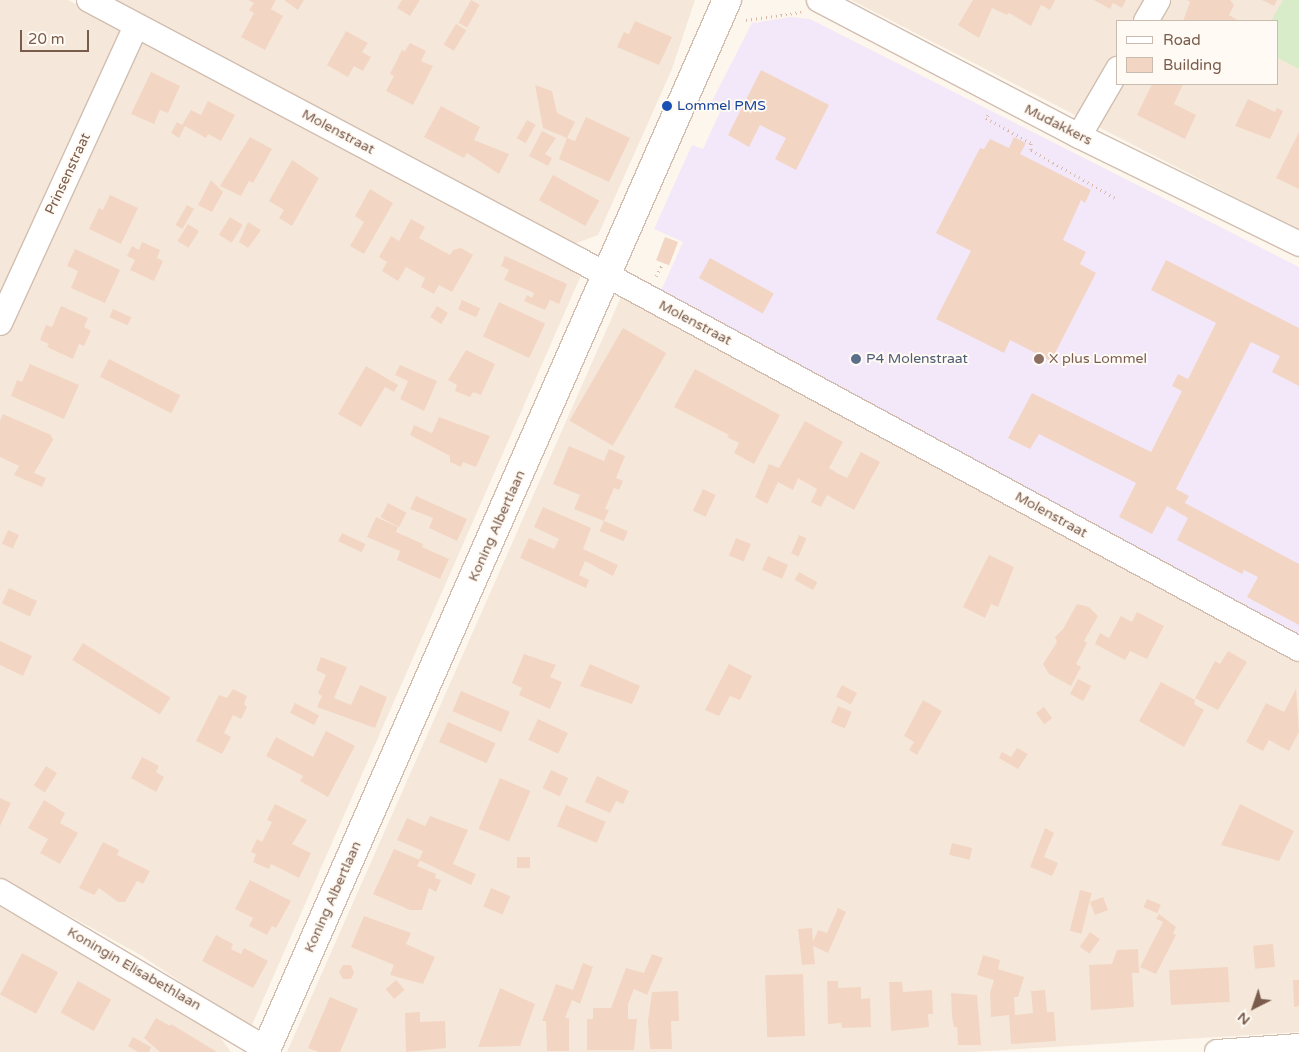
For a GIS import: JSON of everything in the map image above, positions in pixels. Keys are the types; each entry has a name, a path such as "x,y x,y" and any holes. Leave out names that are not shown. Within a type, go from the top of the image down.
{"main road":[{"name":"Koning Albertlaan","path":"265,1050 606,276 735,10"}],"street":[{"name":"Molenstraat","path":"89,0 606,276 1299,650"},
{"path":"1147,20 1158,0"},
{"name":"Mudakkers","path":"823,2 1079,136 1299,244"},
{"name":"Prinsenstraat","path":"0,323 136,26"},
{"path":"1079,136 1116,72"},
{"name":"Koningin Elisabethlaan","path":"0,891 265,1050"},
{"path":"1217,1052 1299,1046"}],"path":[{"path":"735,10 808,12 823,2"},
{"path":"999,94 986,118 1031,143 1031,150 1066,168 1067,173 1115,198"}],"shaded area":[{"path":"0,0 68,0 582,273 252,1025 224,1011 142,956 0,877"},
{"path":"116,0 695,0 672,69 598,235 574,244"},
{"path":"851,0 1299,0 1299,229 1260,210"},
{"name":"X plus Lommel","path":"791,17 810,19 1299,267 1299,642 660,293 683,242 654,229 692,145 703,149 720,112 709,107 752,23"},
{"path":"621,297 632,299 1299,660 1299,1032 971,1052 287,1052"},
{"path":"0,907 214,1029 231,1052 0,1052"}],"green space":[{"path":"1283,0 1299,0 1299,69 1279,59 1279,20 1272,20"}],"building":[{"path":"248,0 276,0 271,9 283,16 265,50 241,37 254,13 249,10 254,3"},
{"path":"284,0 304,0 298,10"},
{"path":"402,0 420,0 410,16 397,8"},
{"path":"471,0 480,5 467,28 458,23"},
{"path":"973,0 1055,0 1050,10 1041,5 1031,26 1009,13 1007,15 992,8 979,38 958,25"},
{"path":"1094,0 1126,0 1122,8 1113,3 1110,9"},
{"path":"1187,0 1230,0 1234,5 1229,15 1237,20 1183,20 1190,2"},
{"path":"1262,0 1277,0 1274,6"},
{"path":"635,21 672,37 659,65 617,47 624,32 629,34"},
{"path":"456,24 466,30 454,51 444,45"},
{"path":"346,31 368,43 362,52 371,57 363,71 354,66 348,77 327,65"},
{"path":"410,43 426,51 421,61 433,66 413,105 386,91 394,76 390,74 402,50 405,51"},
{"path":"761,70 829,105 796,170 775,159 786,138 760,125 749,147 728,135"},
{"path":"151,72 180,86 168,113 160,110 154,124 131,114"},
{"path":"535,85 552,91 557,113 575,122 567,138 543,128"},
{"path":"1152,85 1183,85 1174,104 1196,115 1185,139 1137,115"},
{"path":"1248,99 1275,112 1277,108 1283,111 1270,139 1235,126"},
{"path":"208,101 235,115 221,141 208,134 206,138 185,126 179,138 171,133 177,122 182,125 191,110 201,115"},
{"path":"441,106 480,127 474,140 509,154 499,174 467,153 464,158 424,137"},
{"path":"586,117 630,138 609,182 559,159 567,138 575,141"},
{"path":"527,120 536,125 526,143 517,138"},
{"path":"542,131 556,138 545,154 552,158 548,166 529,156"},
{"path":"1299,132 1299,189 1276,178"},
{"path":"250,137 272,149 253,183 249,181 241,196 220,186"},
{"path":"1014,137 1026,143 1020,154 1091,190 1085,203 1081,200 1063,240 1086,252 1080,264 1096,273 1051,361 1010,340 1004,353 936,319 971,251 936,233 980,148 984,149 990,139 1009,148"},
{"path":"292,160 319,178 292,226 279,218 284,210 269,201"},
{"path":"553,175 599,201 585,226 539,200"},
{"path":"211,180 223,192 212,212 198,205"},
{"path":"370,189 393,203 364,254 350,246 364,222 355,216"},
{"path":"110,195 138,208 121,244 89,229 99,208 103,210"},
{"path":"187,205 194,209 182,229 176,225"},
{"path":"230,217 243,225 232,243 219,235"},
{"path":"411,219 425,227 419,238 450,255 453,250 461,248 473,255 452,292 439,285 434,294 421,287 425,278 406,267 398,281 382,271 387,262 379,257 391,236 399,241"},
{"path":"248,222 261,230 248,248 239,242"},
{"path":"188,224 199,231 188,248 177,241"},
{"path":"665,237 678,242 669,265 656,260"},
{"path":"142,242 160,250 157,258 163,261 154,281 130,270 135,260 127,256 132,246 139,250"},
{"path":"75,249 120,270 105,303 71,288 78,271 67,266"},
{"path":"505,256 567,284 559,304 550,300 545,310 524,301 527,295 532,298 534,293 504,280 509,270 501,266"},
{"path":"710,258 774,293 763,314 699,278"},
{"path":"1166,260 1299,328 1299,386 1272,372 1280,356 1251,342 1176,489 1189,496 1185,503 1299,564 1299,625 1247,597 1258,577 1244,570 1242,574 1177,540 1188,518 1167,506 1152,534 1119,517 1136,483 1039,434 1030,449 1008,438 1032,393 1151,452 1182,391 1172,386 1178,374 1188,379 1216,323 1151,290"},
{"path":"462,300 480,308 476,317 458,309"},
{"path":"499,302 545,324 529,358 483,336"},
{"path":"61,306 88,318 84,327 91,331 84,346 79,344 73,359 47,347 49,344 40,340 46,325 52,327"},
{"path":"437,306 448,313 441,324 430,317"},
{"path":"113,309 131,317 128,325 109,317"},
{"path":"623,328 666,353 613,446 570,421"},
{"path":"466,350 495,364 481,395 473,392 470,397 455,391 457,385 448,380"},
{"path":"109,359 180,395 171,413 100,377"},
{"path":"30,364 79,385 64,419 11,396 17,380 22,382"},
{"path":"400,365 437,381 424,411 400,399 408,381 395,375"},
{"path":"366,366 398,385 394,392 385,387 361,427 338,414"},
{"path":"695,369 780,415 754,464 734,453 739,443 727,437 729,435 674,407"},
{"path":"3,414 51,435 53,440 34,473 46,478 42,487 14,475 19,466 0,457 0,421"},
{"path":"439,417 490,436 476,467 463,462 461,467 450,462 450,456 410,435 414,425 432,433"},
{"path":"805,421 843,442 829,468 837,473 847,478 861,452 880,462 854,510 827,495 821,507 811,502 817,489 798,478 793,490 778,482 767,504 755,497 769,464 779,468"},
{"path":"569,446 604,461 609,449 625,456 616,478 623,481 619,490 614,488 605,509 609,510 604,521 574,509 580,495 553,484"},
{"path":"703,489 716,495 706,517 693,511"},
{"path":"416,496 467,519 457,541 429,528 433,518 410,509"},
{"path":"388,503 407,513 399,527 380,517"},
{"path":"543,507 591,528 583,549 618,565 613,576 585,561 579,575 589,580 586,588 520,558 529,538 554,549 559,539 534,527"},
{"path":"376,517 398,527 396,532 423,544 422,547 449,559 440,579 397,560 400,551 367,537"},
{"path":"604,521 628,531 624,541 600,531"},
{"path":"8,530 19,535 13,549 2,544"},
{"path":"342,533 366,544 362,552 338,541"},
{"path":"799,535 806,538 799,557 791,553"},
{"path":"736,538 751,544 744,562 729,556"},
{"path":"989,555 1014,567 998,607 991,604 985,618 963,607"},
{"path":"768,556 788,565 782,579 762,570"},
{"path":"799,572 817,582 813,590 795,580"},
{"path":"9,588 37,601 30,617 2,603"},
{"path":"1077,604 1089,607 1098,616 1084,641 1087,643 1076,664 1081,667 1071,686 1049,674 1043,664 1057,642 1055,637 1063,629"},
{"path":"1137,612 1164,626 1147,659 1130,651 1125,660 1095,644 1100,633 1109,638 1121,616 1132,622"},
{"path":"0,641 32,656 23,676 0,665"},
{"path":"83,643 170,698 160,715 72,660"},
{"path":"1228,651 1247,662 1218,710 1195,698 1215,661 1220,664"},
{"path":"524,654 556,665 550,677 562,682 550,709 519,695 522,688 512,683"},
{"path":"321,657 347,667 334,698 351,705 360,685 387,697 375,728 317,707 322,696 318,693 326,675 316,670"},
{"path":"590,664 640,686 632,704 580,686"},
{"path":"729,664 752,676 740,700 730,696 719,716 705,710"},
{"path":"1078,679 1091,686 1083,701 1070,694"},
{"path":"1161,682 1195,700 1194,704 1204,710 1184,747 1139,721"},
{"path":"842,685 857,693 851,704 836,696"},
{"path":"233,689 247,696 244,704 247,707 241,719 233,715 224,733 231,737 222,754 196,741 219,695 227,698"},
{"path":"1296,689 1299,732 1289,751 1269,740 1263,751 1246,742 1266,703 1284,712"},
{"path":"461,691 510,712 501,732 452,711"},
{"path":"923,700 942,711 917,755 909,750 914,742 904,736"},
{"path":"295,703 319,715 314,725 290,713"},
{"path":"838,706 852,712 845,728 831,723"},
{"path":"1044,707 1052,718 1044,724 1036,713"},
{"path":"538,719 568,733 558,754 528,740"},
{"path":"448,722 496,743 487,763 439,742"},
{"path":"326,731 355,746 328,797 300,781 303,776 266,756 276,737 313,757"},
{"path":"1017,748 1028,754 1018,769 999,758 1002,752 1011,757"},
{"path":"142,757 159,766 156,772 164,777 156,792 131,778"},
{"path":"46,766 57,773 45,792 34,786"},
{"path":"551,770 568,778 560,796 543,788"},
{"path":"597,776 629,791 623,804 616,801 610,813 585,802"},
{"path":"500,778 530,791 509,842 479,829"},
{"path":"0,798 11,803 0,826"},
{"path":"44,800 65,813 60,823 78,833 60,864 40,853 48,839 28,828"},
{"path":"275,804 307,820 292,844 311,853 299,878 271,864 269,869 253,862 256,854 251,852 257,839 262,842 272,822 267,820"},
{"path":"1240,804 1294,831 1279,861 1221,845"},
{"path":"566,805 606,822 597,843 557,826"},
{"path":"430,816 468,830 453,864 476,874 471,885 419,860 423,851 397,840 407,818 425,826"},
{"path":"1045,828 1054,833 1044,857 1058,863 1052,876 1030,867"},
{"path":"103,842 119,850 117,855 150,871 143,884 137,881 125,902 118,902 99,888 94,895 79,888"},
{"path":"952,843 972,848 969,860 949,855"},
{"path":"394,849 420,860 417,866 436,874 435,878 441,880 436,892 429,888 422,910 410,910 373,894"},
{"path":"517,857 530,857 530,868 517,868"},
{"path":"250,880 291,901 276,928 272,926 267,935 249,926 253,918 235,909"},
{"path":"491,888 510,896 503,915 483,906"},
{"path":"1080,890 1092,893 1081,934 1070,931"},
{"path":"1103,897 1108,910 1095,915 1090,902"},
{"path":"1147,899 1161,905 1157,913 1143,907"},
{"path":"838,908 846,912 828,953 813,946 815,964 802,965 798,929 812,928 813,942 818,930 827,933"},
{"path":"1159,914 1176,927 1173,933 1176,935 1156,974 1140,967 1163,922 1156,919"},
{"path":"364,916 411,933 406,944 435,957 423,984 390,975 394,965 351,947"},
{"path":"1090,932 1100,939 1090,954 1080,947"},
{"path":"216,935 233,944 231,949 241,954 244,948 268,961 253,988 202,961"},
{"path":"1273,944 1275,967 1255,969 1253,946"},
{"path":"1138,949 1139,973 1132,973 1134,1007 1091,1010 1089,965 1112,964 1117,950"},
{"path":"22,953 58,972 36,1014 0,995"},
{"path":"652,954 663,958 647,995 634,989 628,1004 628,1019 637,1019 634,1050 587,1050 587,1019 593,1019 593,1008 611,1008 626,968 644,973"},
{"path":"983,955 1000,960 998,969 1024,977 1018,997 1014,997 1015,1015 1033,1013 1031,991 1045,990 1047,1012 1054,1012 1056,1041 1011,1044 1009,1015 991,1017 990,993 994,980 977,975"},
{"path":"583,963 593,967 580,1004 572,1000 565,1018 569,1018 569,1051 547,1051 546,1021 542,1021 556,984 573,990"},
{"path":"343,965 351,965 354,973 351,979 343,979 339,972"},
{"path":"1228,967 1230,1002 1171,1005 1169,970"},
{"path":"803,974 805,1036 767,1037 765,975"},
{"path":"396,980 405,990 394,999 386,989"},
{"path":"1293,980 1299,980 1299,1006 1294,1007"},
{"path":"78,981 111,999 94,1031 61,1012"},
{"path":"827,981 838,981 838,988 861,987 861,999 870,998 871,1027 842,1028 841,1023 828,1024"},
{"path":"889,982 902,982 903,992 932,990 933,1014 928,1014 929,1027 891,1031"},
{"path":"500,988 535,1004 520,1046 478,1047"},
{"path":"678,991 679,1021 671,1021 672,1049 650,1049 648,1021 652,992"},
{"path":"951,993 977,995 981,1045 958,1045 957,1027 954,1027 952,1016"},
{"path":"330,997 358,1009 340,1052 319,1052 308,1048"},
{"path":"420,1012 420,1022 445,1021 446,1048 406,1052 405,1013"},
{"path":"156,1018 170,1026 171,1024 217,1052 160,1052 144,1038"},
{"path":"133,1037 151,1047 149,1052 138,1052 128,1046"}],"place":[{"name":"Lommel PMS","path":"667,106"},
{"name":"P4 Molenstraat","path":"856,359"},
{"name":"X plus Lommel","path":"1039,359"}]}
